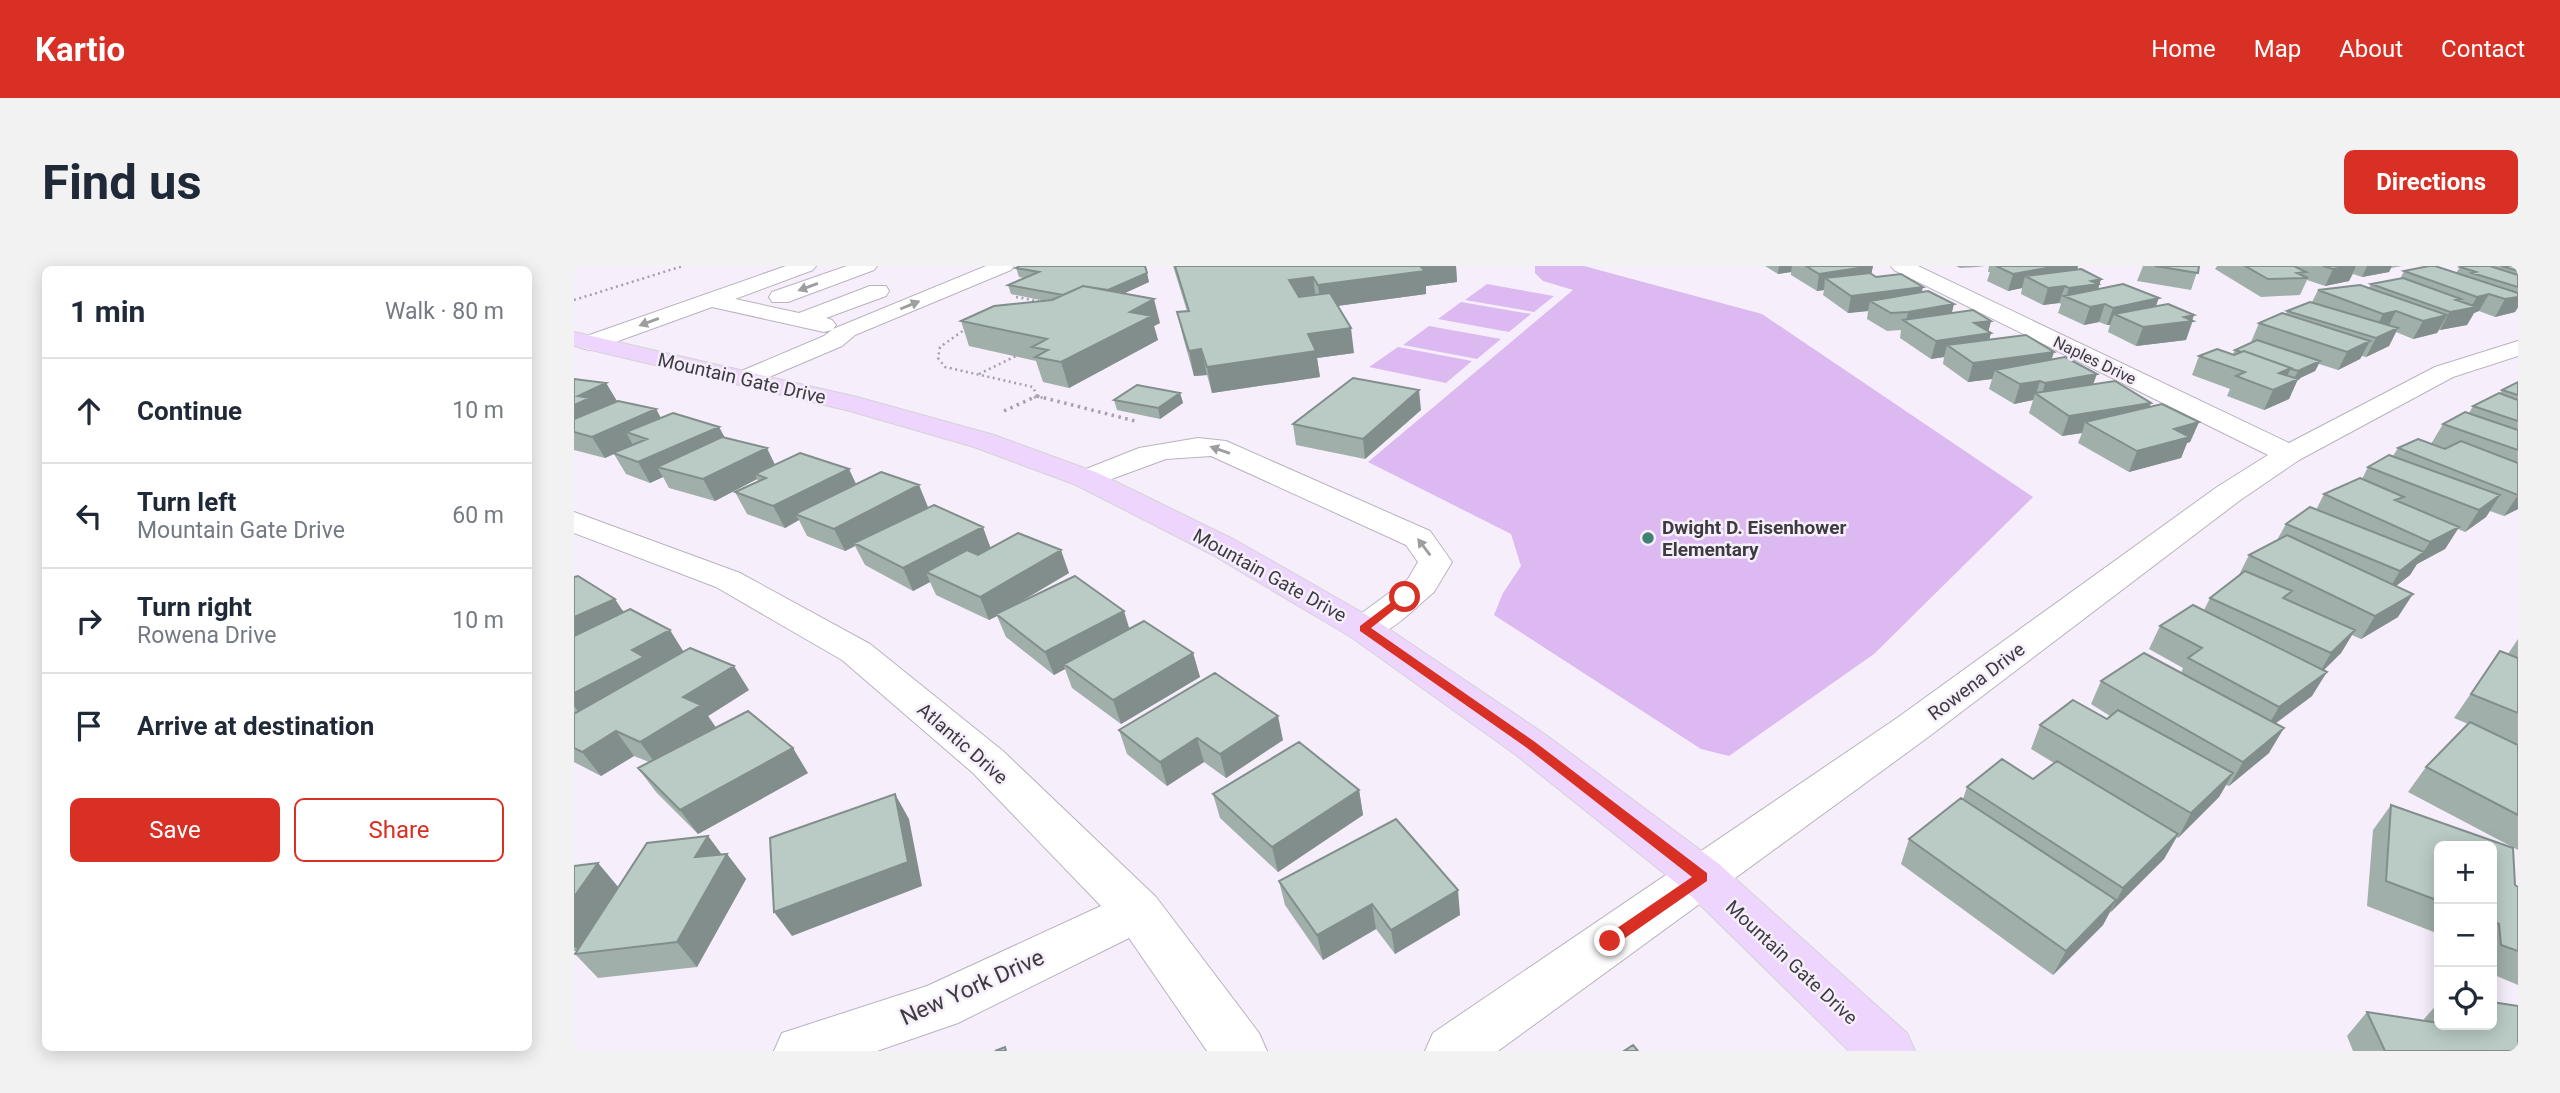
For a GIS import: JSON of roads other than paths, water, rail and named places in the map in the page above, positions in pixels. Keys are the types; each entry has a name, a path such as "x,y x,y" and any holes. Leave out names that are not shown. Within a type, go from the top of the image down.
{"main road":[{"name":"Mountain Gate Drive","path":"582,341 857,405 984,441 1087,479 1223,547 1364,629 1531,745 1702,877 1886,1051"}],"street":[{"path":"582,341 807,266"},
{"path":"749,309 867,266"},
{"path":"748,378 833,341 847,330 1004,266"},
{"name":"Naples Drive","path":"1901,266 2289,454"},
{"path":"802,320 903,281"},
{"path":"709,300 847,330"},
{"name":"Rowena Drive","path":"1453,1051 1912,728 2228,494 2289,454 2444,372 2518,348"},
{"path":"1087,479 1154,451 1197,445 1216,447 1418,538 1435,562 1422,585 1364,629"},
{"name":"Atlantic Drive","path":"586,536 728,580 856,652 988,762 1138,911 1238,1051"},
{"name":"New York Drive","path":"802,1051 939,1006 1138,911"}],"place":[{"name":"Dwight D. Eisenhower Elementary","path":"1648,538"}]}
